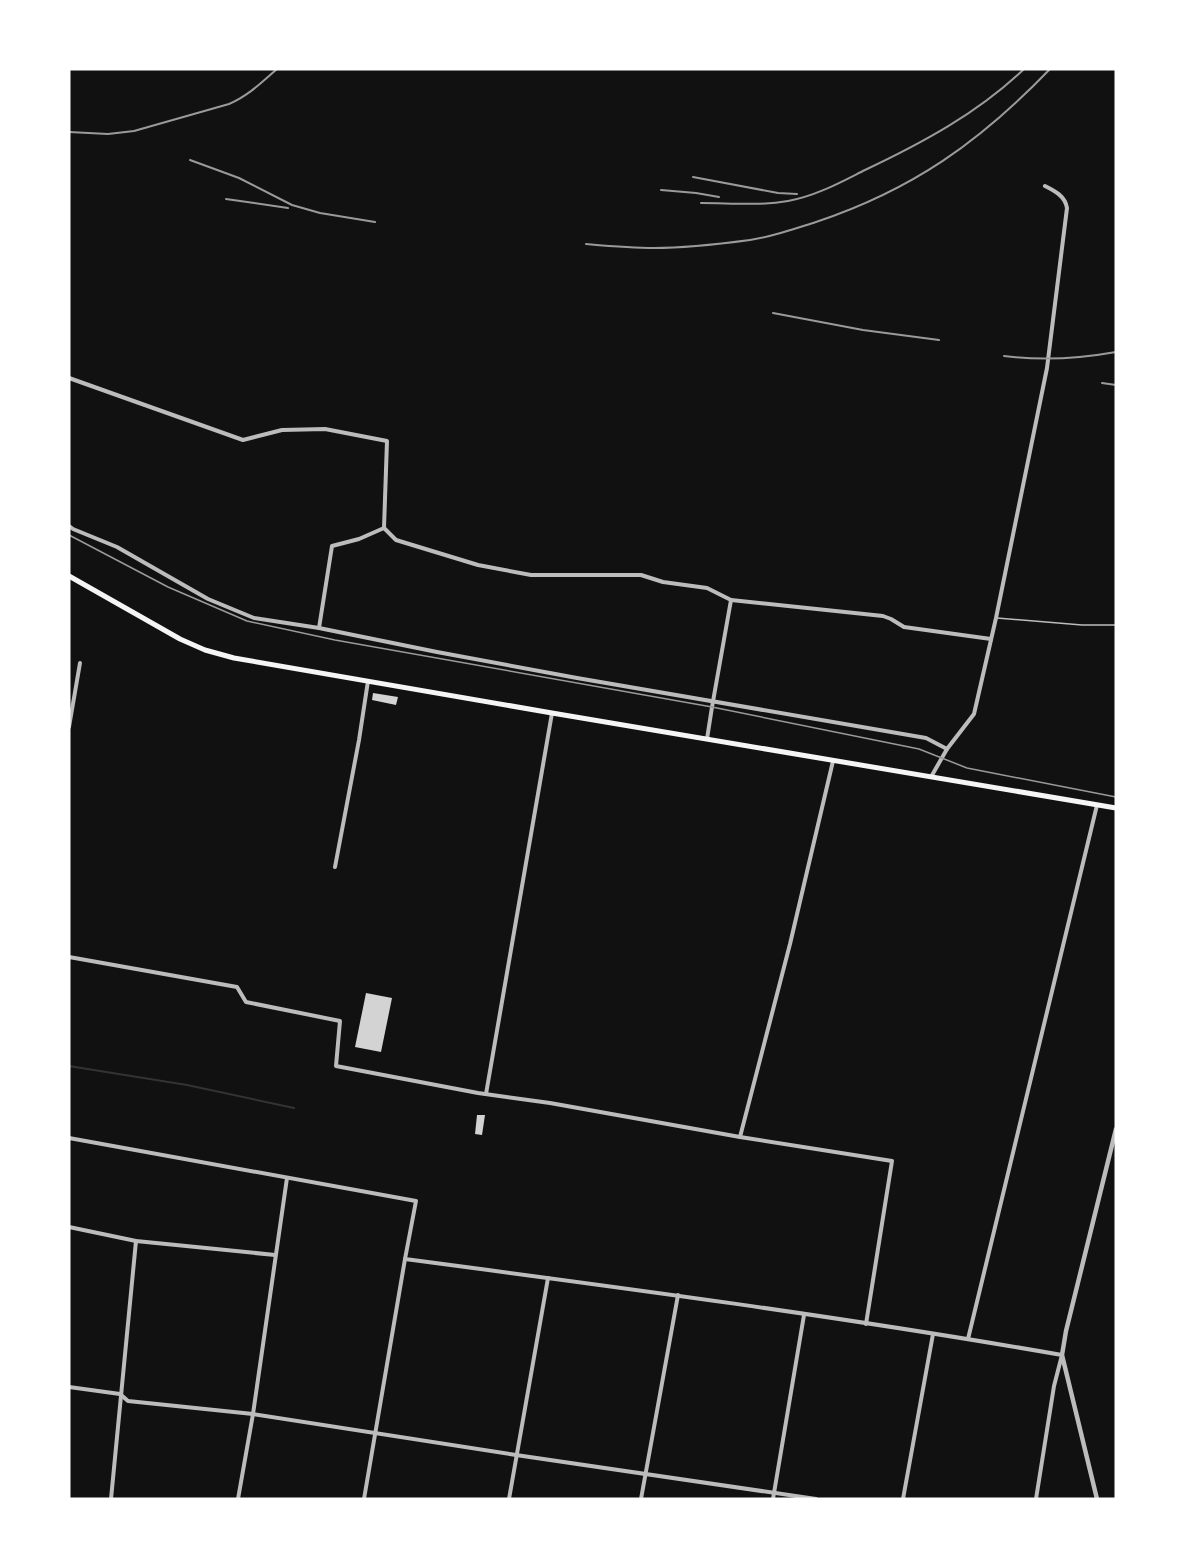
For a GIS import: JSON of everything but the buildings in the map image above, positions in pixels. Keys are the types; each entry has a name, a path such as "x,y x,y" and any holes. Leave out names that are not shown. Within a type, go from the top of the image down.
{"main road":[{"path":"69,576 180,639 205,650 234,658 1116,808"}],"street":[{"path":"931,778 947,748 974,714 1049,359 1067,208 1066,201 1060,195 1045,186"},
{"path":"69,378 243,440 282,430 325,429 387,441 384,528 396,540 478,565 531,575 641,575 663,582 706,588 731,600 883,616 904,627 991,639"},
{"path":"69,526 117,547 208,599 254,618 319,628 449,655 926,738 947,748"},
{"path":"319,628 332,546 359,539 384,528"},
{"path":"708,739 731,600"},
{"path":"69,727 80,663"},
{"path":"335,867 368,681"},
{"path":"486,1094 552,713"},
{"path":"740,1137 790,944 833,761"},
{"path":"968,1339 1097,805"},
{"path":"69,957 237,987 246,1002 340,1021 336,1066 486,1094 892,1161 866,1324"},
{"path":"1036,1499 1054,1386 1116,1129"},
{"path":"69,1138 416,1202 364,1499"},
{"path":"238,1499 253,1414 287,1178"},
{"path":"69,1227 136,1241 275,1255"},
{"path":"111,1499 136,1241"},
{"path":"405,1259 678,1295 1062,1355"},
{"path":"509,1499 548,1278"},
{"path":"641,1499 678,1295"},
{"path":"773,1499 804,1314"},
{"path":"903,1499 933,1334"},
{"path":"1062,1355 1097,1499"},
{"path":"69,1387 120,1394 128,1401 253,1414 816,1499"}],"lane":[{"path":"996,618 1082,625 1116,625"}],"waterway":[{"path":"69,1066 187,1085 294,1108"}],"tram line":[{"path":"69,535 168,587 247,621 335,640 712,707 919,749 967,768 1116,797"}],"railway":[{"path":"69,132 108,134 134,131 229,104 249,93 277,69"},
{"path":"701,203 777,203 818,192 949,126 988,100 1024,69"},
{"path":"586,244 666,248 750,240 816,222 851,209 914,179 943,161 997,119 1050,69"},
{"path":"190,160 239,178 292,205 320,213 375,222"},
{"path":"693,177 778,193 797,194"},
{"path":"661,190 719,197"},
{"path":"226,199 288,208"},
{"path":"773,313 863,330 939,340"},
{"path":"1004,356 1060,359 1116,352"},
{"path":"1102,383 1116,385"}]}
